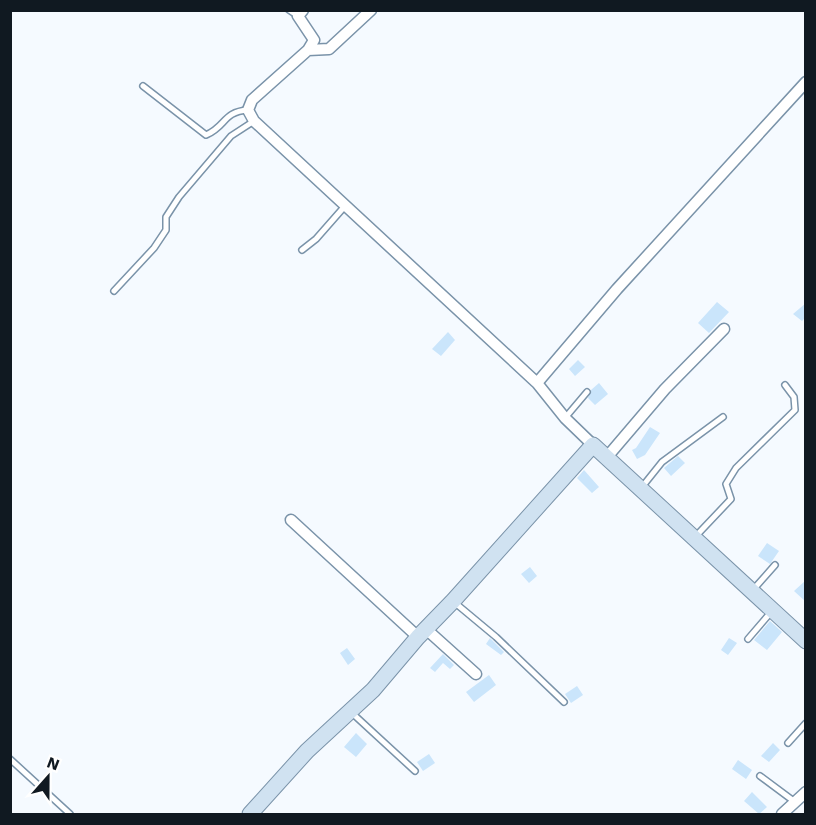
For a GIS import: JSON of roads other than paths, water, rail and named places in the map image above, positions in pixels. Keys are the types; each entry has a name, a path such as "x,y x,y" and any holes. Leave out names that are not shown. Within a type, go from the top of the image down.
{"street":[{"path":"308,50 329,49 371,10"},
{"path":"296,12 314,40 308,50 256,95 248,110 254,121 537,383 565,418 593,445 806,641"},
{"path":"537,383 617,289 806,82"},
{"path":"607,457 665,390 724,329"},
{"path":"250,814 307,751 373,690 593,445"},
{"path":"291,520 422,633 476,674"},
{"path":"782,814 806,792"}],"lane":[{"path":"143,86 206,135 216,129 230,114 248,110"},
{"path":"114,291 154,248 166,230 167,213 192,182 231,136 254,121"},
{"path":"303,250 316,239 345,206"},
{"path":"695,537 731,498 726,484 736,468 795,410 794,397 785,385"},
{"path":"565,418 587,392"},
{"path":"641,488 662,462 723,417"},
{"path":"752,591 775,564"},
{"path":"453,601 496,637 564,702"},
{"path":"748,639 773,610"},
{"path":"351,712 415,771"},
{"path":"788,743 806,723"},
{"path":"10,759 70,814"},
{"path":"760,776 795,802"}]}
